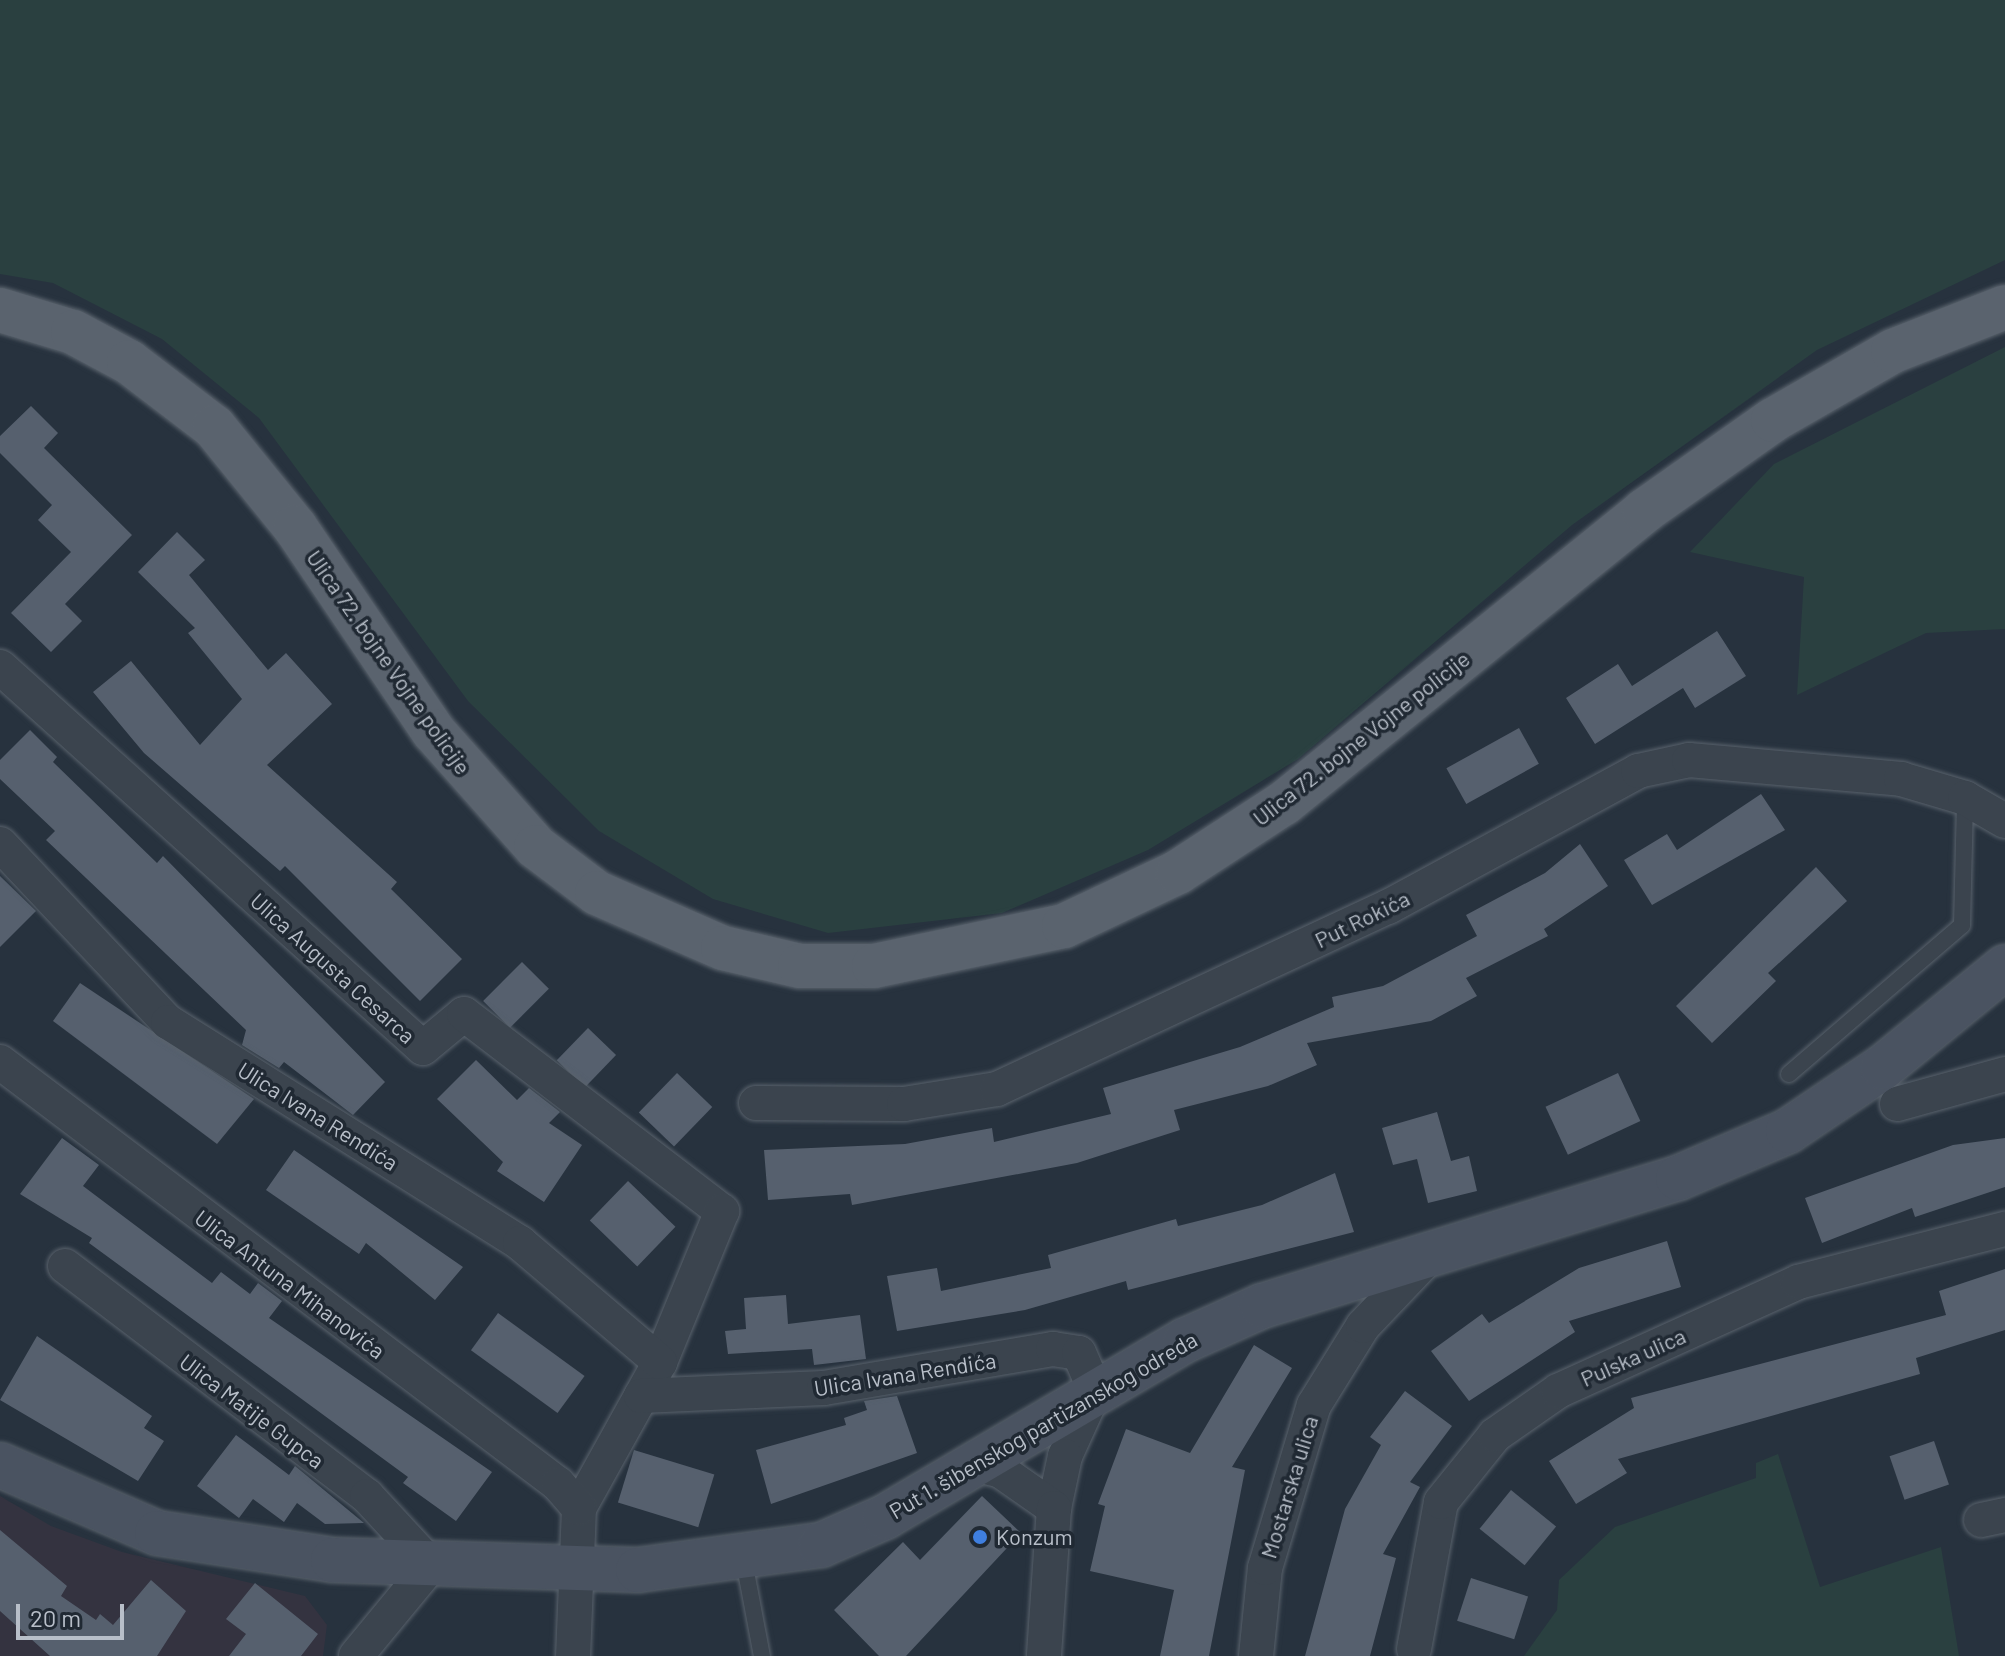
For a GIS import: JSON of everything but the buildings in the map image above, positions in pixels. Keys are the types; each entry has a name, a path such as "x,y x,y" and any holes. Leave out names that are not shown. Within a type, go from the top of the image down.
{"main road":[{"name":"Ulica 72. bojne Vojne policije","path":"0,310 73,332 129,362 214,427 295,527 433,731 536,847 611,900 723,948 800,966 874,966 1064,926 1178,872 1284,803 1644,511 1773,420 1893,351 2005,307"}],"street":[{"name":"Ulica Augusta Cesarca","path":"0,667 423,1048 464,1014 722,1211 660,1362"},
{"name":"Put Rokića","path":"756,1103 904,1104 997,1089 1388,907 1638,771 1689,760 1901,779 1965,798 2005,821"},
{"name":"Ulica Ivana Rendića","path":"0,844 168,1022 520,1243 660,1362"},
{"name":"Put 1. šibenskog partizanskog odreda","path":"577,1568 744,1561 821,1545 885,1517 1095,1390 1262,1306 1425,1261 1729,1159 1849,1090 2005,967"},
{"name":"Ulica Antuna Mihanovića","path":"0,1062 558,1484 579,1508"},
{"path":"1897,1104 2005,1074"},
{"name":"Pulska ulica","path":"1414,1649 1441,1502 1495,1435 1558,1391 1798,1282 2005,1229"},
{"name":"Mostarska ulica","path":"1256,1656 1265,1568 1314,1405 1363,1326 1425,1261"},
{"name":"Ulica Matije Gupca","path":"65,1266 367,1496 431,1565"},
{"name":"Ulica Ivana Rendića","path":"641,1396 824,1388 1053,1349 1079,1353 1095,1390"},
{"path":"573,1656 579,1508 660,1362"},
{"path":"1044,1656 1054,1508 1065,1456 1095,1390"},
{"path":"970,1463 1001,1471 1054,1508"},
{"path":"0,1465 157,1533 237,1550 431,1565 577,1568"},
{"path":"356,1656 431,1565"}],"lane":[{"path":"1789,1074 1962,925 1965,798"},
{"path":"744,1561 762,1656"}],"shaded area":[{"path":"0,1496 51,1526 122,1552 305,1596 327,1625 323,1656 0,1656"}],"green space":[{"path":"0,0 2005,0 2005,260 1817,350 1572,525 1298,759 1148,850 1002,913 828,933 713,899 599,831 468,701 259,418 162,339 53,283 0,274"},
{"path":"2005,347 2005,629 1926,633 1797,695 1804,577 1690,552 1774,464"},
{"path":"1778,1454 1820,1587 1941,1547 1959,1656 1524,1656 1557,1610 1559,1580 1615,1527 1756,1478 1756,1463"}],"place":[{"name":"Konzum","path":"980,1537"}]}
